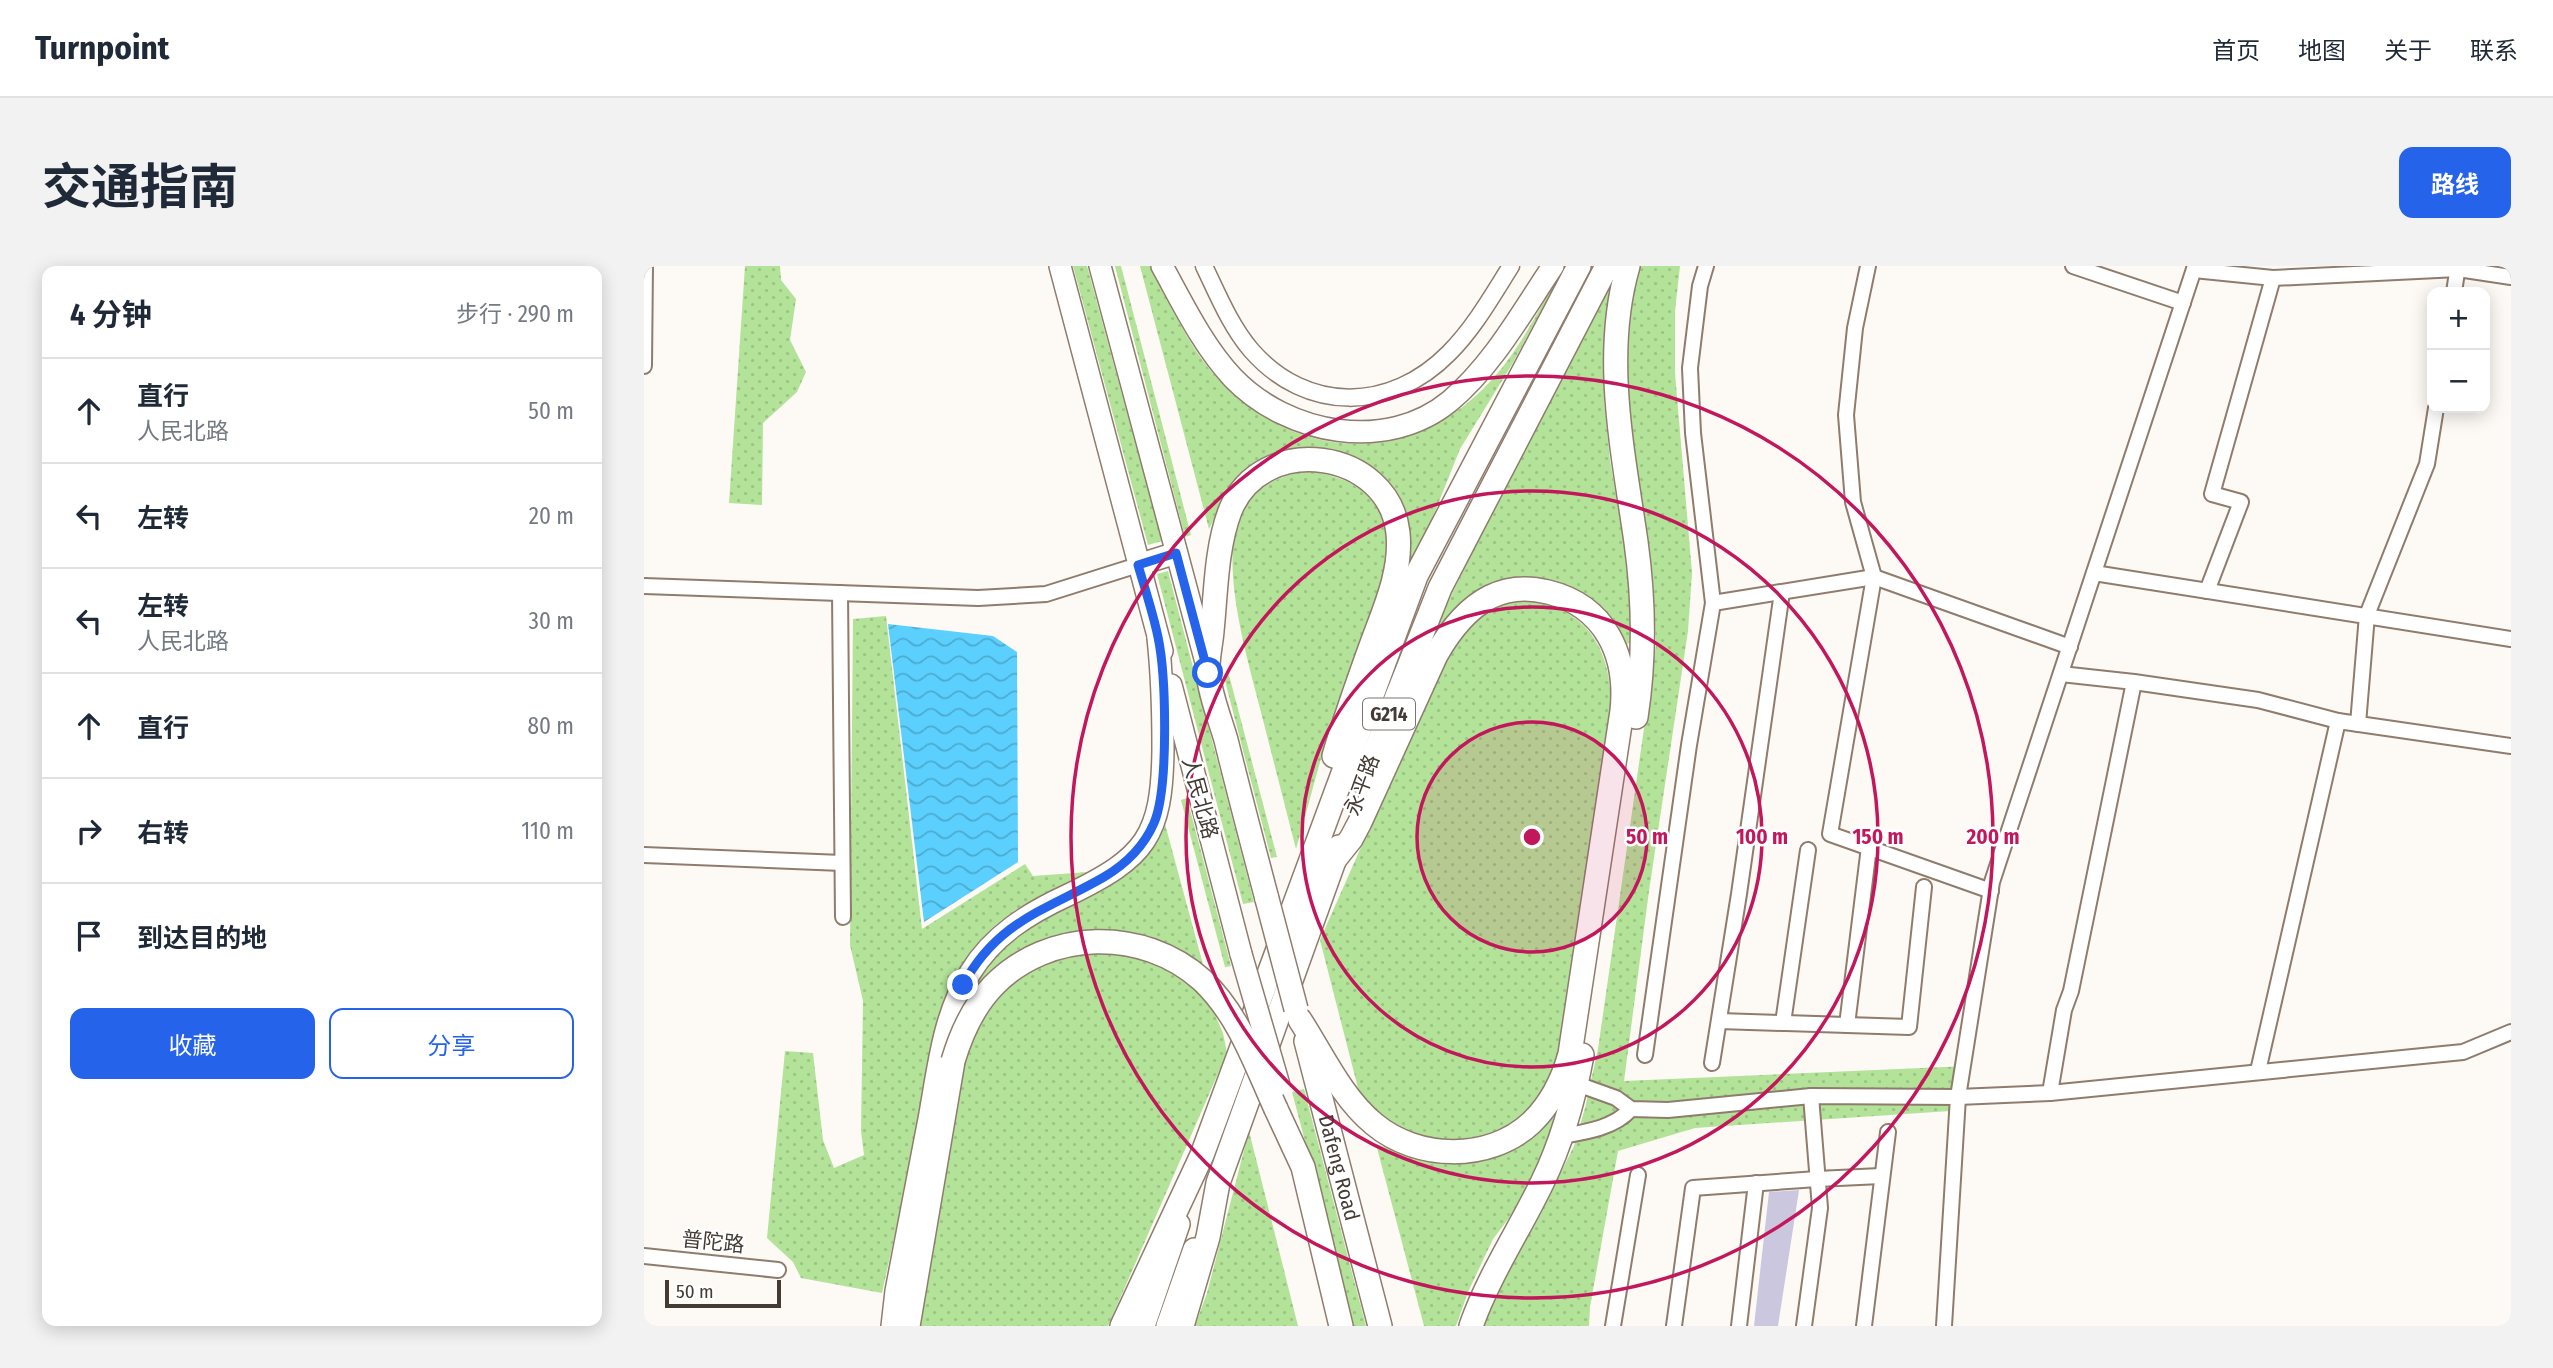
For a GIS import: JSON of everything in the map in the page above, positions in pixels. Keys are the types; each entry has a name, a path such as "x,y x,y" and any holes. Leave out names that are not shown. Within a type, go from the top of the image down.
{"highway":[{"name":"永平路","path":"1202,1156 1416,576 1579,266"},
{"name":"永平路","path":"1218,1183 1381,733 1440,588 1606,266"},
{"path":"1471,1326 1486,1287 1537,1194 1562,1136 1577,1084 1641,678 1640,580 1622,446 1615,368 1619,307 1628,266"},
{"path":"1208,673 1220,554 1229,513 1243,488 1264,470 1300,459 1339,464 1373,484 1389,504 1394,517 1398,538 1397,562 1389,595 1343,722 1320,831"},
{"path":"1298,1015 1358,1109 1381,1130 1412,1145 1453,1152 1493,1145 1524,1129 1545,1107 1562,1076 1570,1054 1622,710 1624,686 1619,658 1610,635 1599,621 1576,603 1534,589 1499,593 1470,611 1436,655 1360,822 1335,859"},
{"name":"人民北路","path":"1208,673 1298,1015"},
{"name":"Dafeng Road","path":"908,1326 953,1061 963,1032 977,1007 993,987 1012,970 1042,953 1065,946 1099,942 1143,947 1171,959 1194,974 1217,996 1238,1024 1303,1167 1341,1326"},
{"name":"Dafeng Road","path":"1298,1015 1380,1326"},
{"path":"1122,1326 1202,1156"},
{"path":"1182,1326 1208,1237 1218,1183"}],"main road":[{"name":"人民北路","path":"1060,266 1241,954 1303,1167"},
{"name":"人民北路","path":"1100,266 1208,673"},
{"path":"1163,266 1206,343 1241,385 1265,404 1302,421 1328,429 1357,432 1406,426 1428,416 1456,396 1494,352 1553,266"},
{"path":"1138,565 1176,553"},
{"path":"892,1326 896,1291 942,1048 963,985 978,960 1004,933 1039,909 1118,868 1140,846 1155,820 1163,790 1163,695 1158,638"},
{"name":"永平路","path":"1144,1326 1202,1156"},
{"name":"永平路","path":"1167,1326 1218,1183"}],"street":[{"path":"644,366 645,266"},
{"path":"1204,266 1236,330 1251,350 1270,368 1307,388 1336,396 1357,398 1376,397 1395,391 1437,365 1469,331 1510,266"},
{"path":"1645,1055 1689,744 1713,603 1693,433 1690,368 1700,286 1706,266"},
{"path":"1868,266 1855,328 1846,415 1853,502 1874,578 1830,834 1991,891"},
{"path":"2073,266 2183,303"},
{"path":"1944,1326 1958,1097 1991,891 2194,268 2273,278 2458,267 2511,277"},
{"path":"2455,287 2458,267"},
{"path":"2207,591 2241,502 2212,494 2273,278"},
{"path":"2358,724 2367,615 2427,464 2435,413"},
{"path":"644,586 978,597 1027,596 1066,589 1138,565"},
{"path":"2094,573 2511,639"},
{"path":"1713,603 1874,578 2070,647"},
{"path":"1712,1063 1782,592"},
{"path":"840,593 843,917"},
{"path":"2061,674 2258,700 2338,721 2511,746"},
{"path":"2050,1093 2064,1010 2071,991 2134,682"},
{"path":"2258,1071 2338,721"},
{"path":"1847,1025 1869,847"},
{"path":"1783,1023 1808,850"},
{"path":"644,855 842,863"},
{"path":"1719,1021 1909,1027 1924,887"},
{"path":"1577,1084 1616,1098 1631,1109 1668,1110 1811,1096 1958,1097 2050,1093 2463,1052 2511,1032"},
{"path":"1804,1326 1820,1208 1811,1096"},
{"path":"1562,1136 1612,1123 1624,1117 1631,1109"},
{"path":"1864,1326 1888,1132"},
{"path":"1613,1326 1638,1175"},
{"path":"1674,1326 1693,1188 1881,1176"},
{"path":"1739,1326 1756,1183"},
{"name":"普陀路","path":"644,1256 778,1270"}],"green space":[{"path":"745,266 780,266 781,280 796,299 790,340 806,372 797,392 763,423 762,505 729,503"},
{"path":"1073,266 1087,266 1162,541 1148,545"},
{"path":"1115,266 1121,266 1191,535 1185,537"},
{"path":"1140,266 1152,266 1198,354 1219,380 1249,406 1281,426 1314,438 1349,444 1384,442 1418,432 1451,415 1482,390 1517,347 1563,266 1566,266 1511,366 1460,449 1410,574 1360,462 1322,449 1304,447 1286,450 1270,455 1254,465 1226,495 1209,529"},
{"path":"1615,266 1620,266 1605,360 1604,401 1610,460 1629,572 1635,641 1627,644 1614,621 1597,603 1577,590 1545,580 1441,630 1434,630"},
{"path":"1638,266 1680,266 1675,311 1675,373 1692,573 1688,631 1624,1081 1968,1066 1965,1110 1695,1128 1618,1151 1590,1307 1589,1326 1479,1326 1502,1270 1555,1184 1574,1146 1598,1049 1656,645 1653,581 1626,368 1628,315"},
{"path":"1307,471 1344,480 1365,493 1380,513 1385,526 1387,548 1377,602 1328,736 1296,849 1244,646 1232,562 1234,538 1240,516 1252,497 1276,480"},
{"path":"1168,571 1254,902 1243,904 1157,574"},
{"path":"1524,600 1546,604 1580,622 1601,652 1610,690 1611,712 1568,1033 1544,1094 1512,1127 1483,1139 1450,1142 1417,1136 1386,1120 1359,1092 1320,940 1446,655 1478,617 1498,606"},
{"path":"886,616 922,929 1025,864 1033,876 1088,872 1015,910 992,928 971,953 921,1115 882,1293 801,1278 793,1262 767,1238 785,1051 813,1053 823,1140 834,1168 864,1155 861,1131 863,1001 850,945 853,619"},
{"path":"1229,675 1277,857 1271,858 1224,677"},
{"path":"1187,798 1231,966 1225,967 1181,800"},
{"path":"1165,824 1204,968 1109,932 970,1000 966,998 988,963 1005,945 1032,924 1124,875 1142,858"},
{"path":"1112,949 1162,964 1202,991 1223,1033 1227,1053 1108,1326 916,1326 957,1083 976,1033 1005,991 1046,961 1065,953"},
{"path":"1304,1089 1366,1326 1354,1326 1292,1092"},
{"path":"1551,1116 1556,1121 1552,1141 1519,1205 1493,1239 1468,1292 1456,1326 1424,1326 1376,1144 1430,1161"},
{"path":"1249,1131 1298,1326 1195,1326 1207,1293"}],"water":[{"path":"888,624 993,636 1017,652 1018,862 924,922"}],"building":[{"path":"1799,1190 1778,1326 1754,1326 1769,1192"}],"route":[{"path":"963,985 978,960 1004,933 1039,909 1118,868 1140,846 1155,820 1163,790 1163,695 1158,638 1138,565 1176,553 1208,673"}]}
